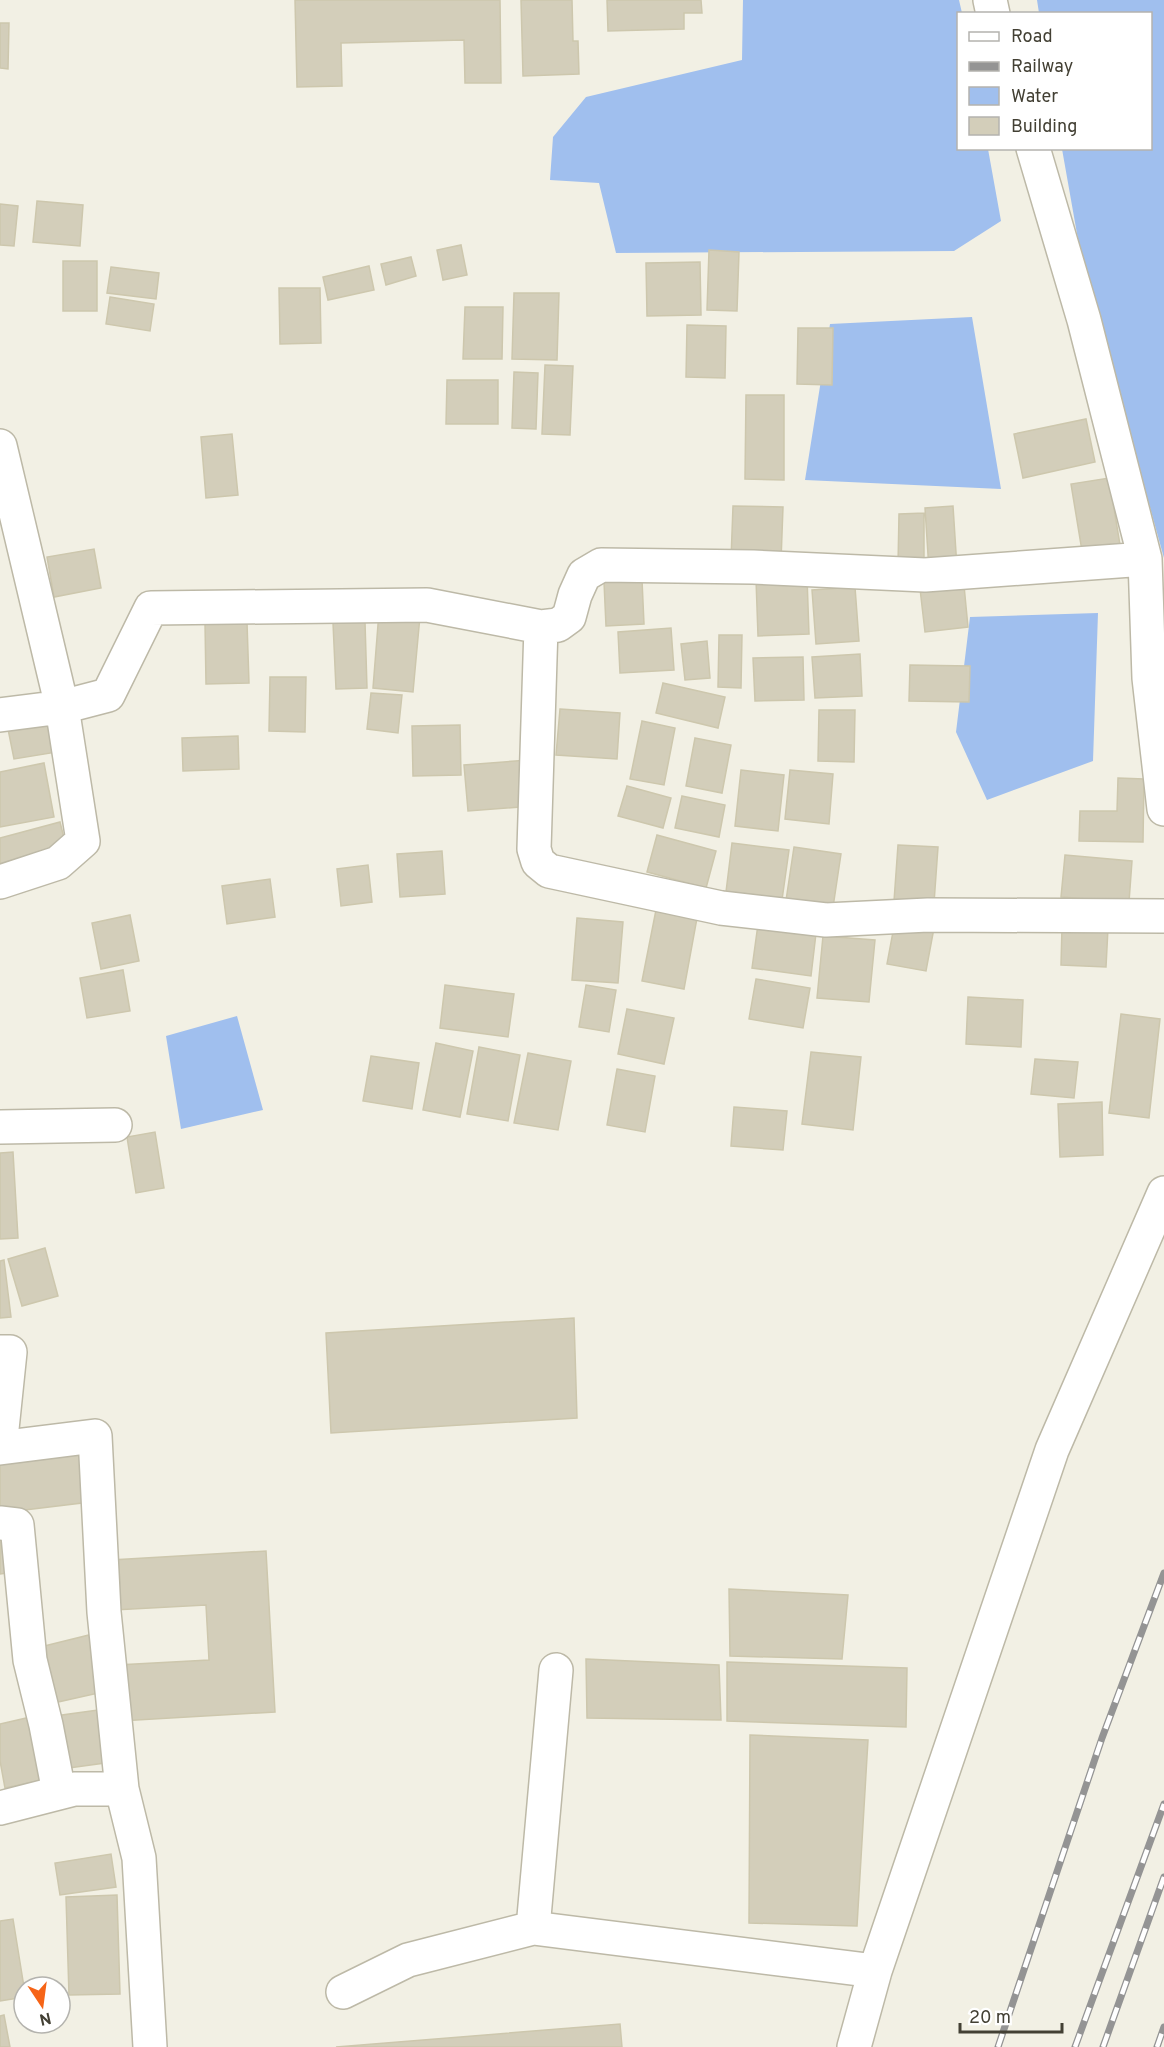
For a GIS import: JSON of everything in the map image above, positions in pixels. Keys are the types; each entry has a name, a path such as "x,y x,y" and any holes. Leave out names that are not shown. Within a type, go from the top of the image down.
{"street":[{"path":"1034,150 1084,320 1145,558 1149,678 1164,809"},
{"path":"0,446 62,707 82,841 58,863 0,882"},
{"path":"0,715 62,707 108,695 151,608 427,604 541,627 558,625 569,617 584,575 601,566 753,567 925,574 1145,558"},
{"path":"541,627 534,849 538,862 549,871 721,908 826,920 928,915 1164,916"},
{"path":"0,1127 115,1125"},
{"path":"854,2047 875,1971 1052,1450 1164,1193"},
{"path":"0,1352 10,1352 0,1448 95,1436 104,1612 122,1788 139,1857 150,2047"},
{"path":"0,1523 17,1525 30,1660 46,1725 58,1792"},
{"path":"533,1928 556,1670"},
{"path":"0,1808 74,1789 122,1788"},
{"path":"343,1992 408,1960 533,1928 875,1971"}],"water":[{"path":"743,0 959,0 962,12 957,12 957,150 988,150 1001,221 954,251 616,253 599,183 550,180 553,137 586,97 742,60"},
{"path":"1037,0 1164,0 1164,558 1082,262 1062,150 1152,150 1152,12 1039,12"},
{"path":"972,317 1001,489 805,480 830,324"},
{"path":"1098,613 1093,761 987,800 956,732 970,617"},
{"path":"237,1016 263,1110 181,1129 166,1036"}],"building":[{"path":"295,0 500,0 501,83 465,83 464,40 341,43 342,86 297,87"},
{"path":"521,0 572,0 573,41 578,41 579,74 523,76"},
{"path":"607,0 701,0 702,13 684,13 684,29 608,31"},
{"path":"0,23 9,23 8,69 0,68"},
{"path":"37,201 83,205 80,246 33,242"},
{"path":"0,204 18,206 14,246 0,245"},
{"path":"461,245 467,275 443,280 437,250"},
{"path":"709,250 739,252 737,311 707,310"},
{"path":"411,257 416,276 386,285 381,264"},
{"path":"63,261 97,261 97,311 63,311"},
{"path":"700,262 701,315 647,316 646,263"},
{"path":"369,266 374,290 328,300 323,277"},
{"path":"111,267 159,273 156,299 107,293"},
{"path":"279,288 320,288 321,343 280,344"},
{"path":"514,293 559,293 557,360 512,359"},
{"path":"110,297 154,304 150,331 106,324"},
{"path":"465,307 503,307 502,359 463,359"},
{"path":"687,325 726,326 725,378 686,377"},
{"path":"798,328 833,328 832,385 797,384"},
{"path":"545,365 573,366 570,435 542,434"},
{"path":"514,372 538,373 536,429 512,428"},
{"path":"447,380 498,380 498,424 446,424"},
{"path":"746,395 784,395 784,480 745,479"},
{"path":"1086,419 1095,462 1023,478 1014,434"},
{"path":"232,434 238,495 206,498 201,437"},
{"path":"1109,478 1120,545 1082,551 1071,484"},
{"path":"733,506 783,507 781,561 731,560"},
{"path":"953,506 957,568 929,570 925,508"},
{"path":"924,513 924,564 898,565 899,514"},
{"path":"94,549 101,588 54,597 47,557"},
{"path":"963,575 968,627 925,632 919,580"},
{"path":"807,577 809,634 758,636 756,579"},
{"path":"642,580 644,624 606,626 604,582"},
{"path":"855,587 859,641 816,644 812,590"},
{"path":"379,612 420,616 413,692 373,688"},
{"path":"247,622 249,683 206,684 205,623"},
{"path":"365,622 367,688 336,689 333,623"},
{"path":"671,628 674,670 620,673 618,632"},
{"path":"719,635 742,635 741,688 718,687"},
{"path":"707,641 710,678 685,680 681,644"},
{"path":"860,654 862,696 815,698 812,657"},
{"path":"803,657 804,700 755,701 753,658"},
{"path":"910,665 970,666 969,702 909,701"},
{"path":"270,677 306,677 305,732 269,731"},
{"path":"663,683 725,697 718,728 656,713"},
{"path":"371,693 402,695 398,733 367,729"},
{"path":"560,709 620,713 617,759 556,755"},
{"path":"819,710 855,710 854,762 818,761"},
{"path":"52,721 57,752 14,759 8,729"},
{"path":"642,721 675,728 664,785 630,779"},
{"path":"460,725 461,775 413,776 412,726"},
{"path":"238,736 239,769 183,771 182,738"},
{"path":"695,738 731,745 722,793 686,786"},
{"path":"529,760 533,806 468,811 464,765"},
{"path":"44,763 54,817 0,827 0,772"},
{"path":"741,770 784,775 778,831 735,826"},
{"path":"790,770 833,774 829,824 785,819"},
{"path":"1118,778 1144,779 1143,842 1079,841 1080,811 1117,811"},
{"path":"627,786 671,798 663,828 618,816"},
{"path":"682,796 725,805 719,837 675,828"},
{"path":"60,822 67,850 0,868 0,838"},
{"path":"657,835 716,851 706,888 647,872"},
{"path":"732,843 789,850 781,907 725,900"},
{"path":"898,845 938,847 934,903 894,901"},
{"path":"794,847 841,854 832,914 785,907"},
{"path":"442,851 445,894 400,897 397,854"},
{"path":"1065,855 1132,861 1129,902 1061,897"},
{"path":"368,865 372,902 341,906 337,869"},
{"path":"270,879 275,917 227,924 222,886"},
{"path":"656,910 697,918 684,989 642,981"},
{"path":"130,915 139,961 101,969 92,923"},
{"path":"759,917 817,925 811,976 752,968"},
{"path":"577,918 623,922 618,983 572,980"},
{"path":"895,921 934,928 926,971 887,964"},
{"path":"1062,927 1108,928 1106,967 1061,965"},
{"path":"823,936 875,940 869,1002 817,998"},
{"path":"123,970 130,1011 87,1018 80,978"},
{"path":"756,979 810,988 803,1028 749,1019"},
{"path":"445,985 514,994 508,1037 440,1028"},
{"path":"586,985 616,990 609,1032 579,1027"},
{"path":"968,997 1023,1000 1021,1047 966,1044"},
{"path":"627,1009 674,1018 664,1064 618,1054"},
{"path":"1121,1014 1160,1019 1149,1118 1109,1113"},
{"path":"436,1043 473,1051 460,1117 423,1110"},
{"path":"479,1047 520,1055 508,1121 467,1114"},
{"path":"811,1052 861,1057 853,1130 802,1124"},
{"path":"528,1053 571,1061 558,1130 514,1123"},
{"path":"371,1056 419,1063 412,1109 363,1101"},
{"path":"1035,1059 1078,1062 1074,1098 1031,1094"},
{"path":"617,1069 655,1076 645,1132 607,1125"},
{"path":"1102,1102 1103,1155 1060,1157 1058,1104"},
{"path":"734,1107 787,1111 783,1150 731,1146"},
{"path":"155,1132 164,1188 136,1193 127,1137"},
{"path":"13,1152 18,1238 0,1239 0,1153"},
{"path":"45,1248 58,1296 22,1306 8,1259"},
{"path":"4,1260 11,1317 0,1318 0,1261"},
{"path":"574,1318 577,1418 331,1433 326,1333"},
{"path":"84,1451 90,1502 0,1513 0,1462"},
{"path":"0,1534 15,1572 0,1574"},
{"path":"266,1551 275,1712 120,1721 117,1665 209,1660 206,1605 114,1610 111,1560"},
{"path":"729,1589 848,1595 842,1659 730,1656"},
{"path":"89,1635 103,1692 49,1704 36,1648"},
{"path":"586,1659 719,1665 721,1720 587,1718"},
{"path":"727,1662 907,1668 906,1727 727,1721"},
{"path":"105,1709 112,1762 62,1769 55,1716"},
{"path":"35,1716 47,1779 5,1788 0,1761 0,1724"},
{"path":"750,1735 868,1740 857,1926 749,1923"},
{"path":"111,1854 116,1887 60,1895 55,1863"},
{"path":"117,1895 120,1994 72,1995 72,1975 68,1975 66,1897"},
{"path":"13,1919 22,1975 12,1975 12,1999 0,2001 0,1921"},
{"path":"4,2015 10,2047 0,2047 0,2016"},
{"path":"620,2024 622,2047 336,2047"}],"railway":[{"path":"998,2047 1102,1738 1164,1573"},
{"path":"1075,2047 1164,1804"},
{"path":"1103,2047 1164,1877"},
{"path":"1157,2047 1164,2027"}]}
